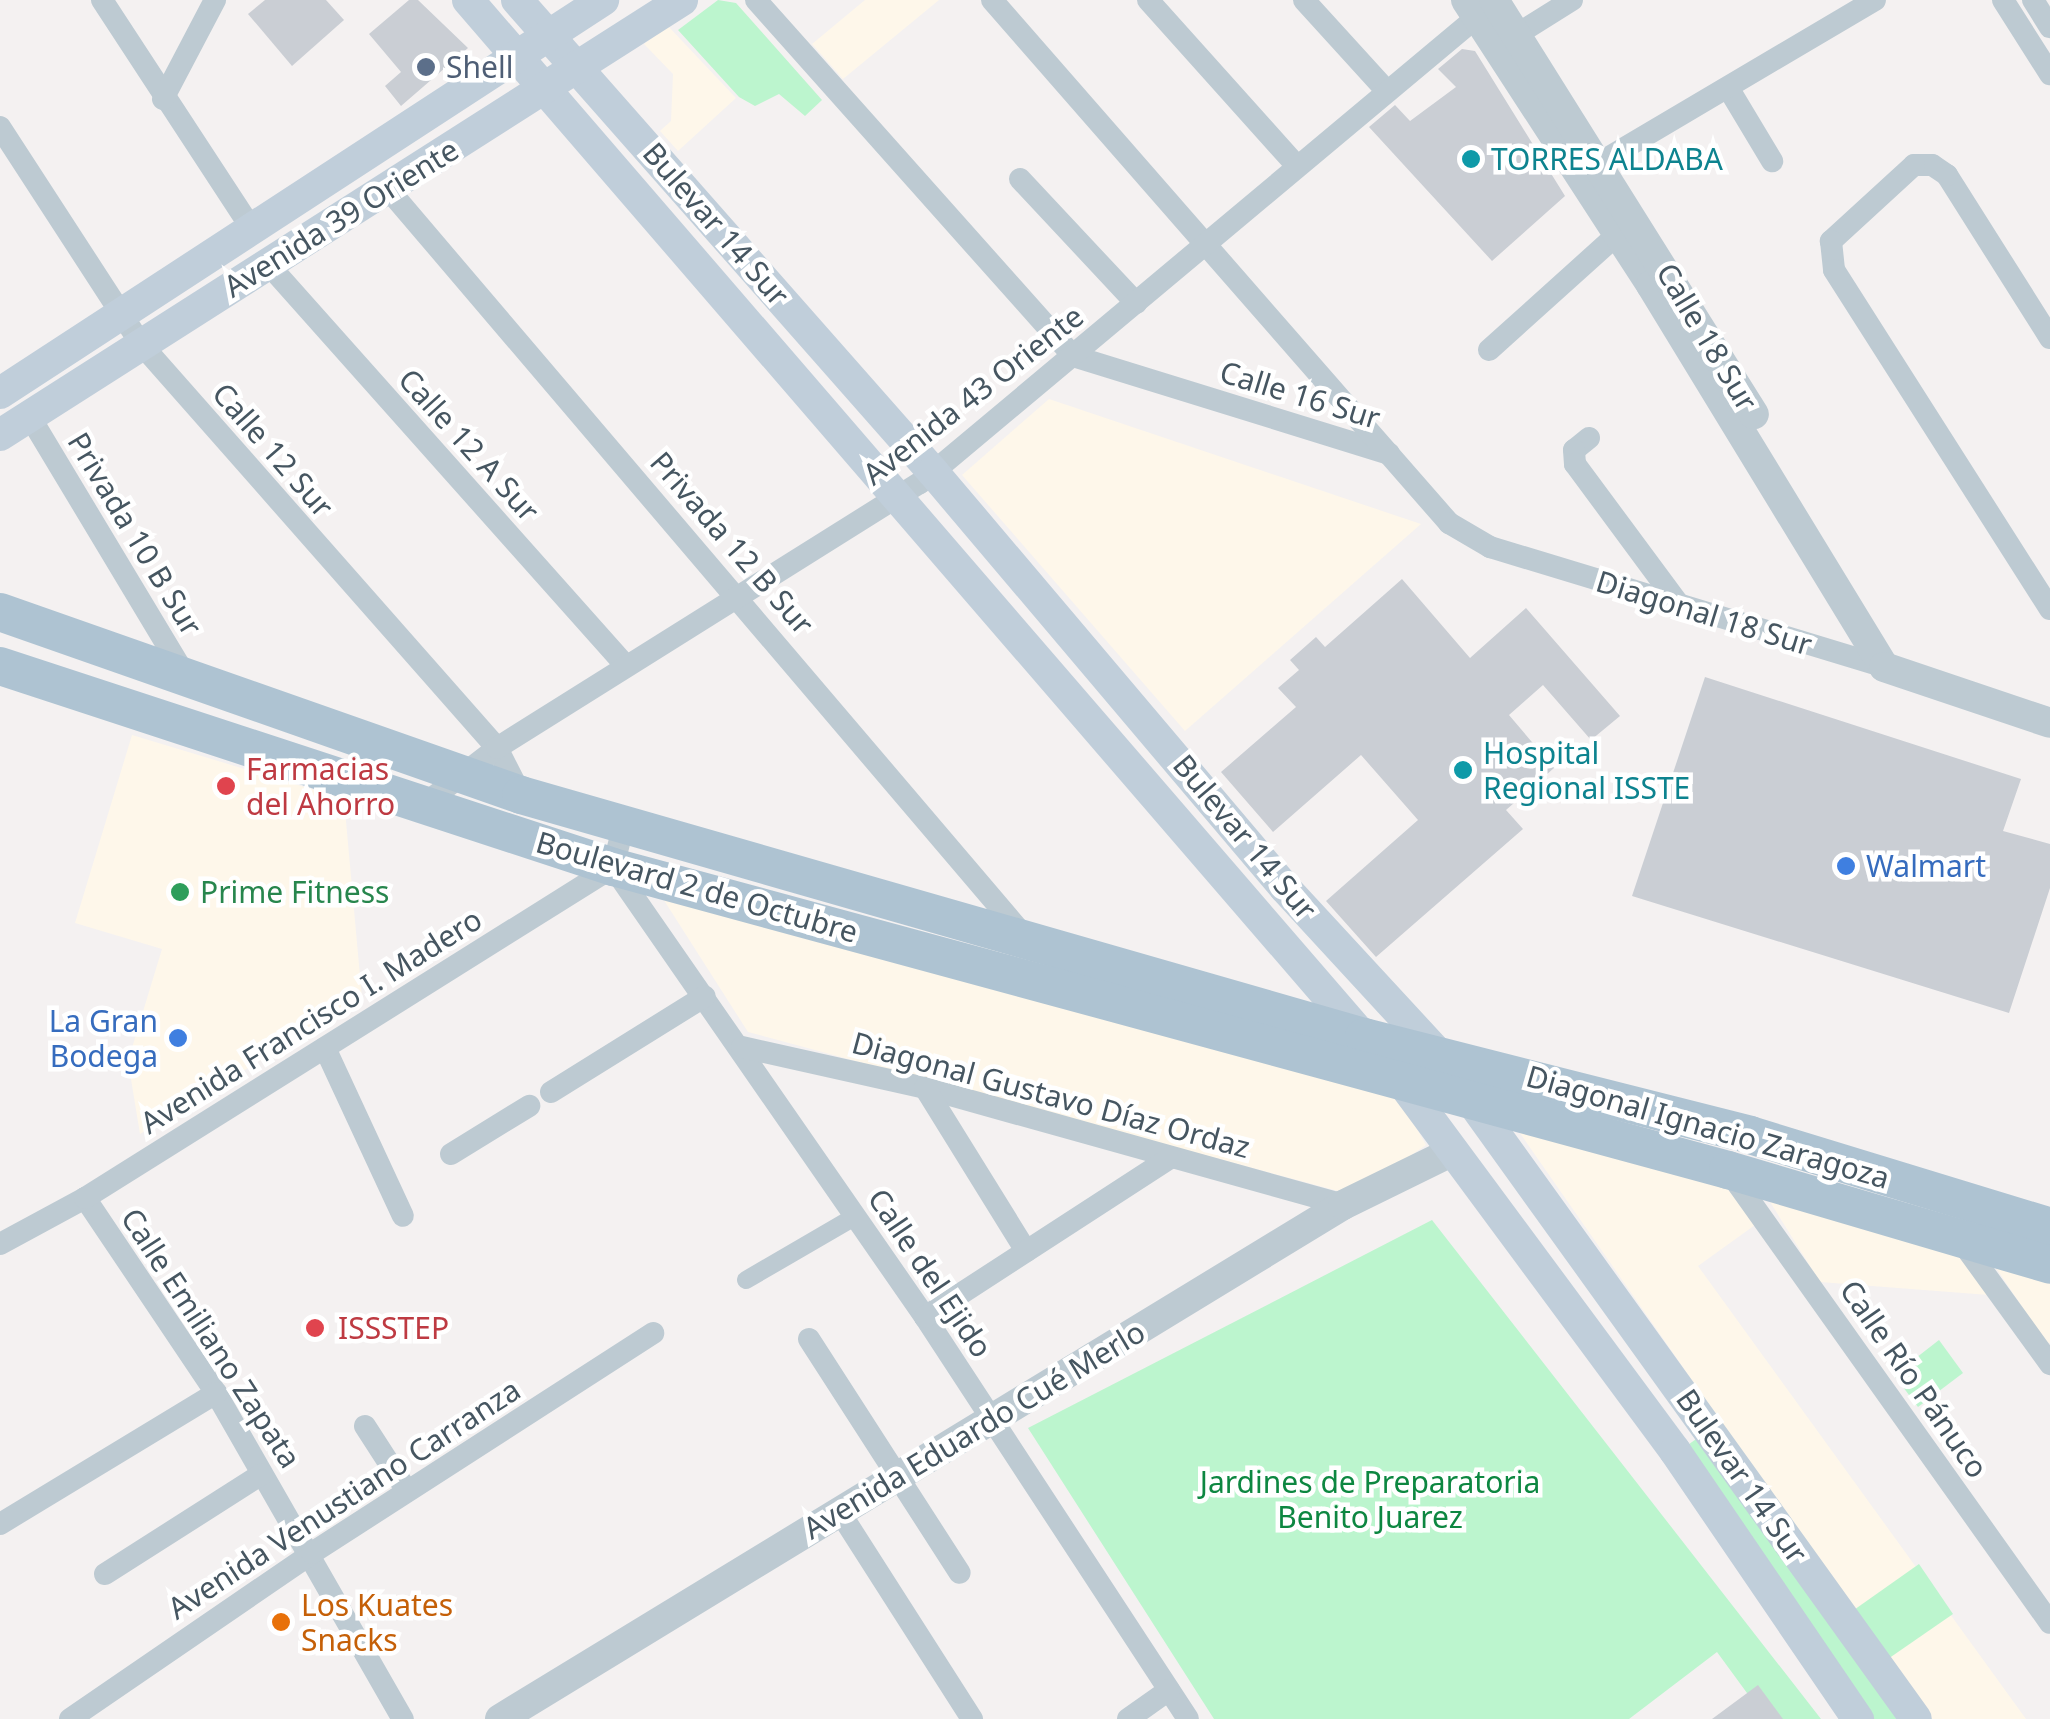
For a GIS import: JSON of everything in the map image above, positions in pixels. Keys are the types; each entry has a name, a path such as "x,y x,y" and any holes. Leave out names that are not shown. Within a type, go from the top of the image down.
{"main road":[{"name":"Bulevar 14 Sur","path":"468,0 1402,1082 1675,1451 1858,1719"},
{"name":"Bulevar 14 Sur","path":"518,0 933,472 1285,888 1438,1053 1916,1719"},
{"name":"Avenida 39 Oriente","path":"4,383 253,231 603,0"},
{"name":"Avenida 39 Oriente","path":"0,435 682,0"},
{"name":"Boulevard 2 de Octubre","path":"0,612 521,794 1364,1037"},
{"name":"Boulevard 2 de Octubre","path":"0,666 613,867 1402,1082"},
{"name":"Diagonal Ignacio Zaragoza","path":"1364,1037 1761,1138 2045,1235"},
{"name":"Diagonal Ignacio Zaragoza","path":"1402,1082 1728,1170 1960,1238 2045,1235"}],"street":[{"path":"102,0 163,99 253,231"},
{"path":"163,99 215,0"},
{"path":"756,0 1073,356"},
{"path":"1148,0 1297,166"},
{"path":"1304,0 1386,90"},
{"path":"1516,35 1572,0"},
{"path":"1590,169 1730,90 1875,0"},
{"path":"2003,0 2050,74"},
{"path":"2032,0 2050,27"},
{"name":"Calle 16 Sur","path":"997,2 1201,247 1389,454"},
{"name":"Avenida 43 Oriente","path":"422,806 497,748 933,472 1297,166 1479,6"},
{"name":"Calle 18 Sur","path":"1479,6 1516,35 1590,169 1618,234 1660,278 1884,667"},
{"name":"Calle 18 Sur","path":"1479,6 1590,169 1913,678"},
{"path":"1730,90 1772,161"},
{"name":"Calle 12 Sur","path":"0,127 141,344 497,748 521,794"},
{"path":"2050,338 1947,175 1932,165 1914,165 1836,231 1828,250 1834,270 2050,609"},
{"path":"1020,179 1136,303"},
{"name":"Privada 12 B Sur","path":"388,189 1026,938"},
{"path":"1488,350 1618,234"},
{"name":"Calle 12 A Sur","path":"268,264 626,666"},
{"name":"Calle 16 Sur","path":"1073,356 1389,454"},
{"name":"Privada 10 B Sur","path":"30,417 189,681"},
{"path":"1589,438 1574,450 1575,464 1681,607"},
{"name":"Diagonal 18 Sur","path":"1389,454 1468,537 1681,607 2044,716"},
{"path":"2044,716 2050,748"},
{"path":"613,867 624,824"},
{"name":"Calle del Ejido","path":"613,867 742,1047 925,1316 1188,1719"},
{"name":"Avenida Francisco I. Madero","path":"0,1244 86,1198 613,867"},
{"path":"551,1092 705,996"},
{"name":"Diagonal Gustavo Díaz Ordaz","path":"742,1047 925,1088 1343,1205"},
{"path":"325,1048 403,1216"},
{"path":"925,1088 1026,1251"},
{"path":"452,1154 530,1106"},
{"name":"Avenida Eduardo Cué Merlo","path":"500,1719 1343,1205 1453,1152"},
{"path":"925,1316 1171,1157"},
{"name":"Calle Río Pánuco","path":"1728,1170 2050,1623"},
{"name":"Calle Emiliano Zapata","path":"86,1198 216,1393 312,1553 403,1719"},
{"path":"746,1280 856,1216"},
{"path":"1960,1238 2050,1364"},
{"name":"Avenida Venustiano Carranza","path":"70,1719 312,1553 654,1333"},
{"path":"809,1339 900,1475 960,1574"},
{"path":"0,1524 216,1393"},
{"path":"365,1426 407,1492"},
{"path":"105,1574 262,1474"},
{"path":"839,1511 972,1719"},
{"path":"1128,1719 1169,1690"}],"shaded area":[{"path":"865,0 939,0 843,79 812,44"},
{"path":"668,26 736,98 678,151 660,131 671,121 673,74 644,44"},
{"path":"1049,399 1421,524 1185,731 962,475"},
{"path":"132,735 344,799 362,998 140,1134 128,1061 162,949 75,923"},
{"path":"660,894 1393,1087 1426,1145 1353,1195 748,1032"},
{"path":"1508,1116 1727,1188 1755,1225 1698,1266 2026,1719 1928,1719"},
{"path":"1767,1197 1960,1252 1989,1295 1820,1282"},
{"path":"1992,1262 2050,1277 2050,1343 2046,1342"}],"green space":[{"path":"718,0 736,3 822,100 805,116 779,94 755,106 739,97 678,30"},
{"name":"Jardines de Preparatoria Benito Juarez","path":"1432,1220 1821,1719 1766,1719 1717,1652 1629,1719 1214,1719 1028,1428"},
{"path":"1939,1340 1963,1373 1918,1407 1894,1375"},
{"path":"1706,1432 1902,1719 1874,1719 1678,1452"},
{"path":"1919,1564 1953,1614 1885,1661 1851,1612"}],"building":[{"path":"265,0 326,0 344,20 292,66 248,14"},
{"path":"409,0 418,0 468,48 401,106 385,86 401,72 369,34"},
{"name":"TORRES ALDABA","path":"1462,49 1475,51 1565,196 1492,261 1369,127 1395,105 1410,121 1456,87 1438,69"},
{"name":"Hospital Regional ISSTE","path":"1402,579 1470,658 1526,608 1620,716 1591,740 1543,685 1509,715 1554,768 1506,810 1523,829 1376,957 1326,901 1418,820 1361,755 1273,832 1221,772 1296,707 1278,688 1299,670 1290,660 1316,637 1325,647"},
{"name":"Walmart","path":"1705,677 2021,779 2003,831 2050,844 2050,888 2009,1013 1632,896"},
{"path":"1758,1685 1783,1719 1712,1719"}],"place":[{"name":"Shell","path":"426,67"},
{"name":"TORRES ALDABA","path":"1471,159"},
{"name":"Hospital Regional ISSTE","path":"1463,770"},
{"name":"Farmacias del Ahorro","path":"226,786"},
{"name":"Walmart","path":"1846,866"},
{"name":"Prime Fitness","path":"180,892"},
{"name":"La Gran Bodega","path":"178,1038"},
{"name":"ISSSTEP","path":"315,1328"},
{"name":"Los Kuates Snacks","path":"281,1622"}]}
